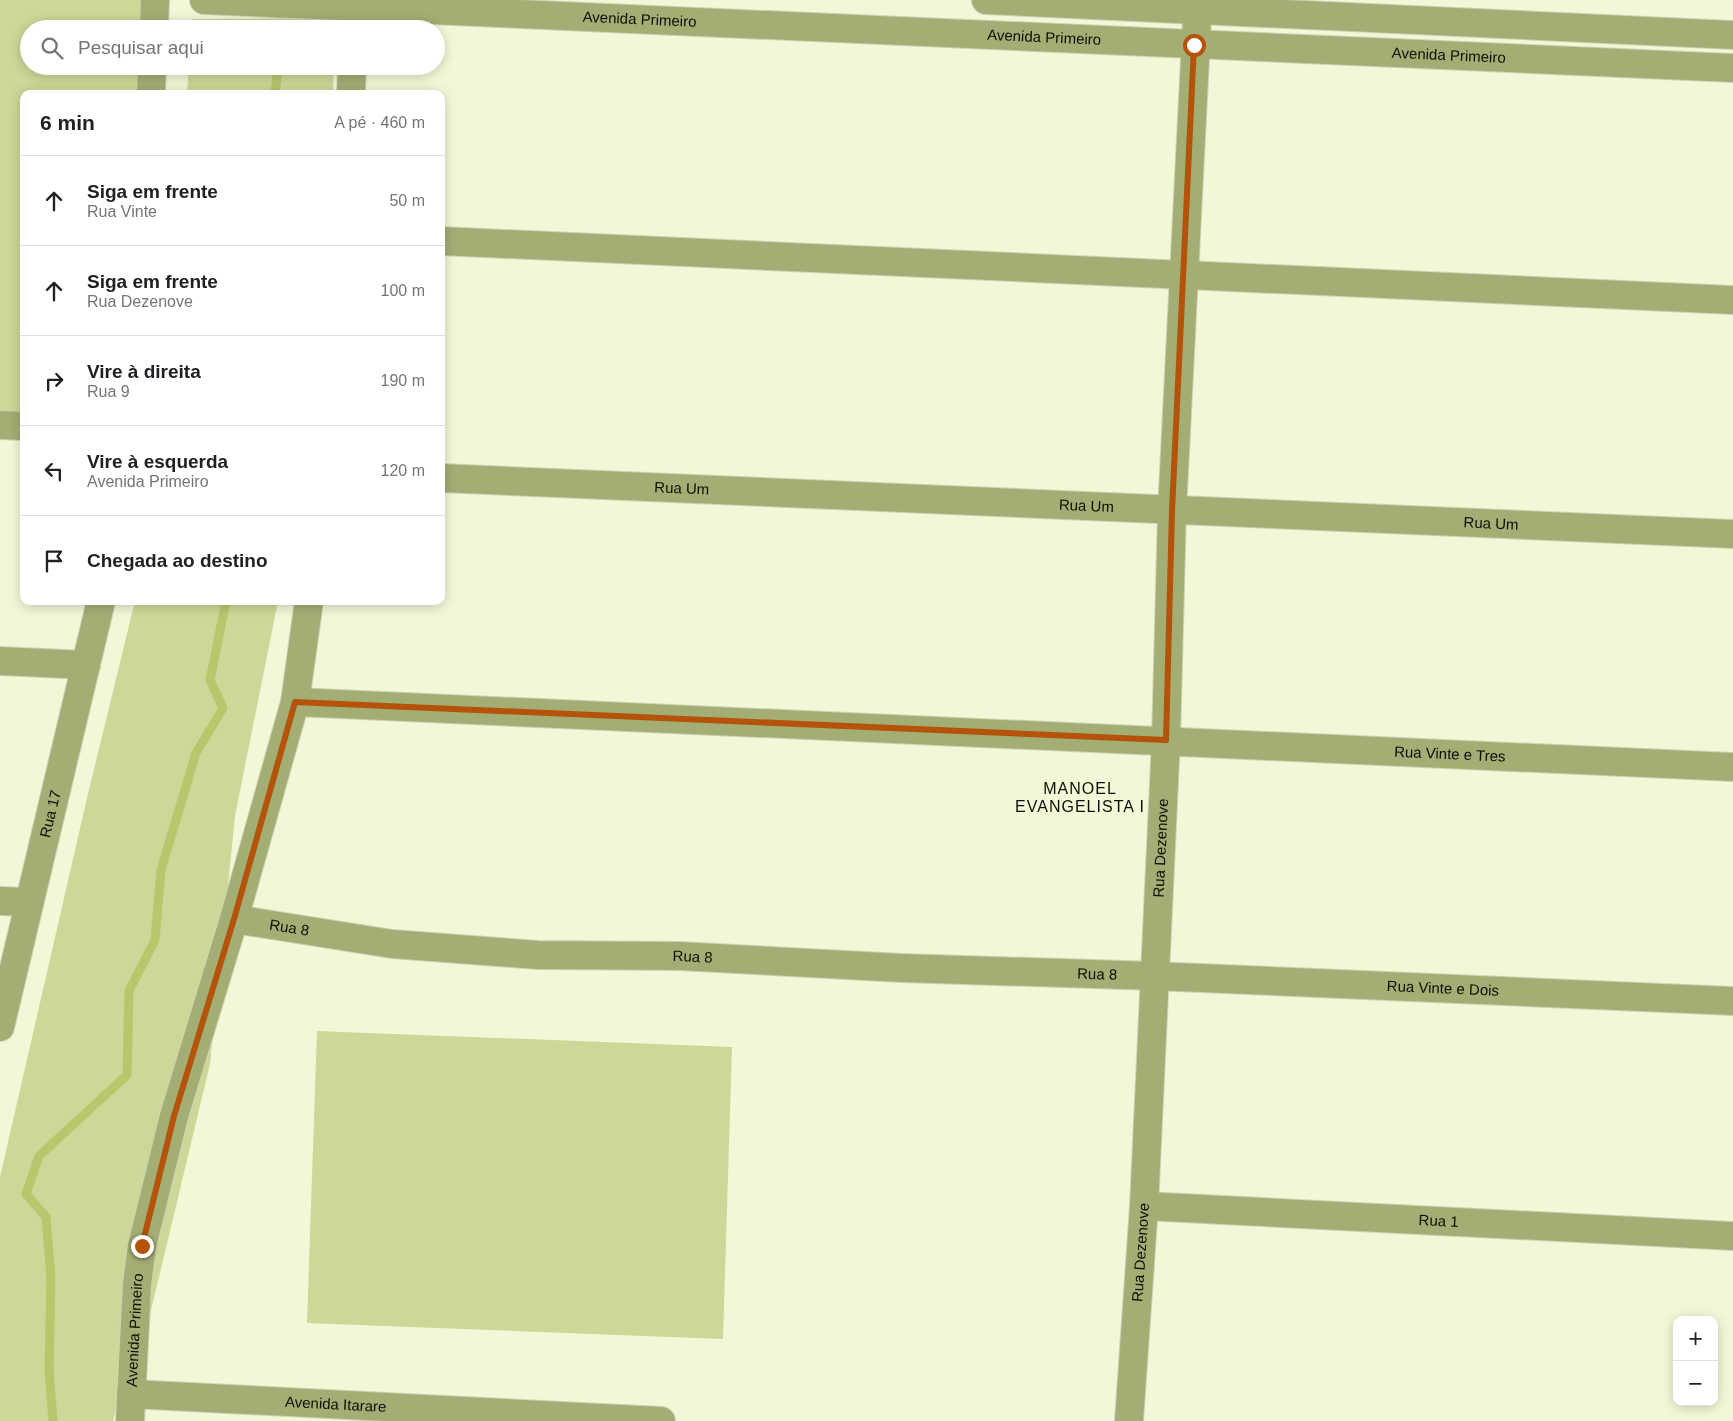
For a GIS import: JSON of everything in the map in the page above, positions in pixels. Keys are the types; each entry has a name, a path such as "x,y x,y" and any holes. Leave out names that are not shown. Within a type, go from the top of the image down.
{"street":[{"path":"154,20 155,0"},
{"name":"Avenida Primeiro","path":"204,0 354,11 1733,68"},
{"path":"986,0 1198,5 1733,35"},
{"name":"Rua Dezenove","path":"1128,1421 1144,1206 1166,740 1172,511 1194,45 1198,5"},
{"path":"152,75 152,90"},
{"path":"351,90 352,75"},
{"path":"445,240 1733,300"},
{"path":"0,425 20,426"},
{"name":"Rua Um","path":"445,478 1733,534"},
{"name":"Rua 17","path":"0,1027 28,902 100,605"},
{"name":"Avenida Primeiro","path":"130,1421 137,1284 142,1246 174,1116 234,919 295,702 308,605"},
{"path":"0,661 86,665"},
{"name":"Rua Vinte e Tres","path":"295,702 1166,740 1733,768"},
{"path":"0,901 28,902"},
{"name":"Rua 8","path":"234,919 392,944 447,950 538,955 679,956 902,968 1154,976"},
{"name":"Rua Vinte e Dois","path":"1154,976 1733,1001"},
{"name":"Rua 1","path":"1144,1206 1733,1236"},
{"name":"Avenida Itarare","path":"131,1394 661,1421"}],"green space":[{"path":"0,0 156,0 155,20 20,20 20,75 153,75 152,90 20,90 20,426 0,425"},
{"path":"336,18 336,20 192,20"},
{"path":"188,75 334,75 333,90 187,90"},
{"path":"134,605 277,605 235,816 210,1064 131,1394 143,1297 113,1421 0,1421 0,1177 87,798"},
{"path":"317,1031 732,1047 723,1339 307,1323"}],"waterway":[{"path":"275,90 277,75"},
{"path":"53,1421 49,1370 51,1278 46,1217 26,1194 39,1156 127,1075 129,991 155,940 161,870 196,753 223,708 210,680 225,605"}],"district":[{"name":"MANOEL EVANGELISTA I","path":"1080,797"}],"route":[{"path":"142,1246 174,1116 234,919 295,702 1166,740 1172,511 1194,45"}]}
